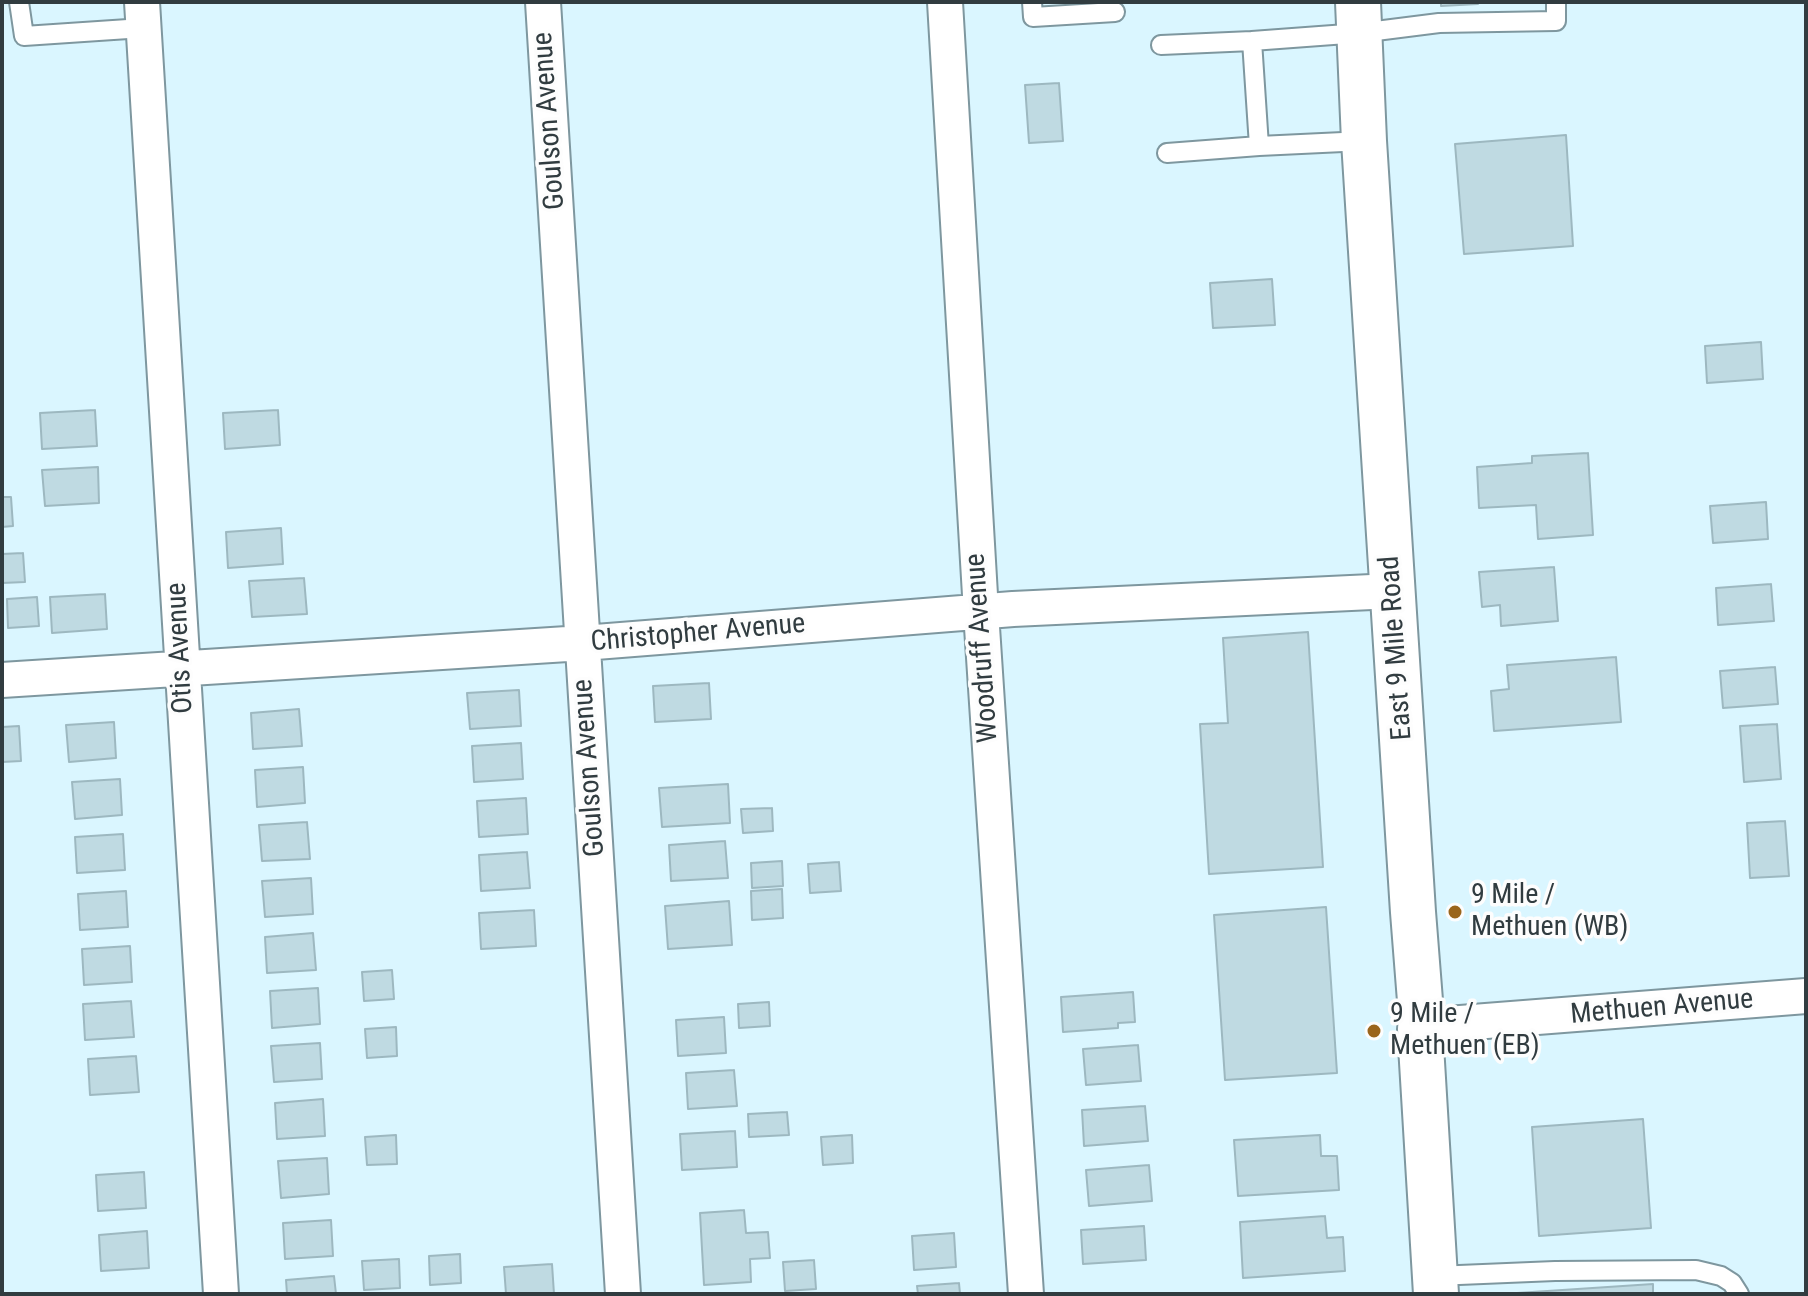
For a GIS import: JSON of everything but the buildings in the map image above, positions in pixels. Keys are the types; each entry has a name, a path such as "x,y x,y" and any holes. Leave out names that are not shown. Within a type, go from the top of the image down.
{"main road":[{"name":"East 9 Mile Road","path":"1359,18 1364,141 1436,1285"}],"street":[{"name":"Goulson Avenue","path":"543,2 623,1294"},
{"name":"Woodruff Avenue","path":"945,2 1026,1294"},
{"name":"Otis Avenue","path":"143,15 221,1294"},
{"name":"Christopher Avenue","path":"2,680 583,643 981,612 1393,591"},
{"name":"Methuen Avenue","path":"1422,1026 1806,996"}],"lane":[{"path":"19,2 24,36 143,15"},
{"path":"1032,2 1033,17 1115,12"},
{"path":"1161,45 1252,41 1359,18 1439,23 1556,21 1556,2"},
{"path":"1252,41 1259,146"},
{"path":"1167,153 1364,141"},
{"path":"1436,1285 1555,1271 1696,1270 1721,1276 1732,1283 1739,1294"}],"place":[{"name":"9 Mile / Methuen (WB)","path":"1455,912"},
{"name":"9 Mile / Methuen (EB)","path":"1374,1031"}]}
